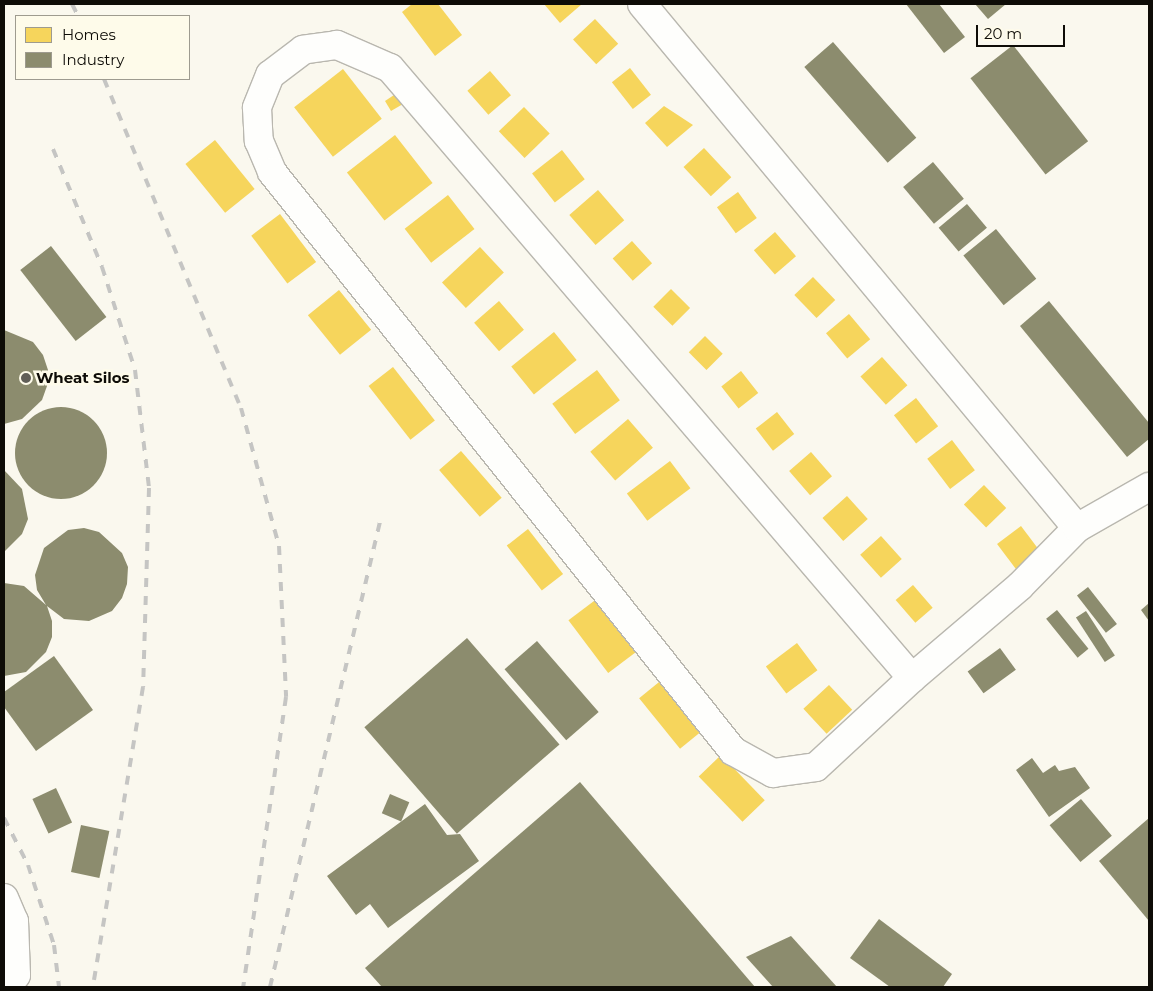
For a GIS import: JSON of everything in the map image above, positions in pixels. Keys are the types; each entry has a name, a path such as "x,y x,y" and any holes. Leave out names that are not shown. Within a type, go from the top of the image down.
{"street":[{"path":"642,4 1077,528"},
{"path":"912,678 390,68 337,45 303,50 270,74 257,108 259,141 272,172 733,751 774,773 816,767 912,678 1020,586 1077,528 1149,487"},
{"path":"4,898 14,921 16,975 7,987"}],"building: Homes":[{"path":"412,4 438,4 462,35 435,56 402,12"},
{"path":"544,4 582,4 560,23"},
{"path":"595,19 618,44 596,64 573,39"},
{"path":"630,68 651,95 633,109 612,82"},
{"path":"343,69 382,119 333,157 294,107"},
{"path":"490,71 511,95 488,115 467,91"},
{"path":"397,93 415,97 391,111 385,101"},
{"path":"664,106 693,125 667,147 645,123"},
{"path":"524,107 550,134 525,158 499,131"},
{"path":"395,135 433,183 384,221 347,173"},
{"path":"215,140 255,189 225,213 185,164"},
{"path":"704,148 731,177 711,196 684,167"},
{"path":"562,150 585,179 555,203 532,173"},
{"path":"598,190 624,220 596,245 569,215"},
{"path":"738,192 757,218 736,233 717,207"},
{"path":"448,195 474,229 431,263 405,229"},
{"path":"280,214 316,262 287,284 251,236"},
{"path":"775,232 796,256 775,275 754,250"},
{"path":"632,241 652,263 633,281 613,258"},
{"path":"480,247 504,273 466,308 442,282"},
{"path":"813,277 835,300 817,318 794,295"},
{"path":"671,289 690,308 672,326 653,307"},
{"path":"339,290 371,330 340,355 308,315"},
{"path":"499,301 524,330 499,351 474,323"},
{"path":"849,314 870,339 847,359 826,333"},
{"path":"554,332 577,360 534,395 511,367"},
{"path":"705,336 723,354 706,370 689,352"},
{"path":"882,357 907,385 886,405 860,376"},
{"path":"393,367 435,421 410,440 369,386"},
{"path":"597,370 620,400 575,434 552,404"},
{"path":"741,371 758,393 739,408 721,386"},
{"path":"916,398 938,426 916,444 894,415"},
{"path":"777,412 794,434 773,451 756,429"},
{"path":"628,419 653,448 615,480 590,452"},
{"path":"952,440 975,470 950,489 927,459"},
{"path":"461,451 502,498 480,517 439,470"},
{"path":"811,452 832,476 810,495 789,471"},
{"path":"670,461 690,488 647,521 627,493"},
{"path":"984,485 1006,508 986,527 964,504"},
{"path":"847,496 868,519 843,541 822,518"},
{"path":"1021,526 1040,551 1016,569 997,544"},
{"path":"528,529 563,574 542,591 507,546"},
{"path":"881,536 902,559 881,578 860,555"},
{"path":"913,585 933,608 915,623 896,600"},
{"path":"598,598 638,651 608,673 568,620"},
{"path":"797,643 817,670 786,694 766,666"},
{"path":"664,678 705,729 680,749 639,698"},
{"path":"829,685 852,710 827,734 803,709"},
{"path":"721,755 765,800 742,822 699,777"}],"building: Industry":[{"path":"906,4 939,4 965,37 944,53"},
{"path":"975,4 1006,4 988,19"},
{"path":"833,42 916,138 888,163 804,67"},
{"path":"1013,45 1088,141 1046,174 970,78"},
{"path":"933,162 964,199 934,224 903,187"},
{"path":"967,204 987,228 959,252 939,228"},
{"path":"996,229 1036,279 1004,305 963,255"},
{"path":"51,246 106,317 76,341 20,270"},
{"path":"1049,301 1149,423 1149,439 1127,457 1020,326"},
{"name":"Wheat Silos","path":"4,330 33,342 43,355 48,370 47,386 42,400 22,419 4,424"},
{"path":"61,407 79,410 94,420 104,435 107,453 104,471 94,486 79,496 61,499 43,496 28,486 18,471 15,453 18,435 28,420 43,410"},
{"path":"4,470 22,489 28,519 22,534 4,552"},
{"path":"84,528 99,532 122,553 128,567 127,584 122,598 112,611 89,621 64,619 47,606 52,621 52,637 46,652 26,672 4,676 4,583 24,586 46,605 37,590 35,575 44,548 68,530"},
{"path":"1088,587 1117,624 1106,633 1077,596"},
{"path":"1149,603 1149,621 1141,610"},
{"path":"1057,610 1088,649 1078,658 1046,619"},
{"path":"1086,611 1115,655 1105,662 1076,618"},
{"path":"467,638 560,744 457,834 364,727"},
{"path":"537,641 599,712 566,740 505,669"},
{"path":"1000,648 1016,670 984,693 968,672"},
{"path":"54,656 93,710 36,751 4,707 4,692"},
{"path":"1032,758 1043,773 1055,765 1059,771 1075,767 1090,788 1049,817 1016,770"},
{"path":"580,782 755,987 382,987 365,968"},
{"path":"56,788 72,822 48,833 32,799"},
{"path":"390,794 409,802 401,822 382,813"},
{"path":"1081,799 1112,836 1080,862 1050,825"},
{"path":"425,804 447,835 460,834 479,861 388,928 370,904 356,915 327,876"},
{"path":"1149,818 1149,921 1099,861"},
{"path":"81,825 109,831 99,878 71,872"},
{"path":"879,919 952,974 943,987 890,987 850,958"},
{"path":"791,936 837,987 773,987 746,957"}],"railway":[{"path":"72,4 78,15"},
{"path":"104,80 241,408 279,546 286,697 243,987"},
{"path":"53,149 102,267 135,370 149,488 143,687 93,987"},
{"path":"270,987 382,515"},
{"path":"4,818 28,865 54,945 59,987"}],"place":[{"name":"Wheat Silos","path":"26,378"}]}
